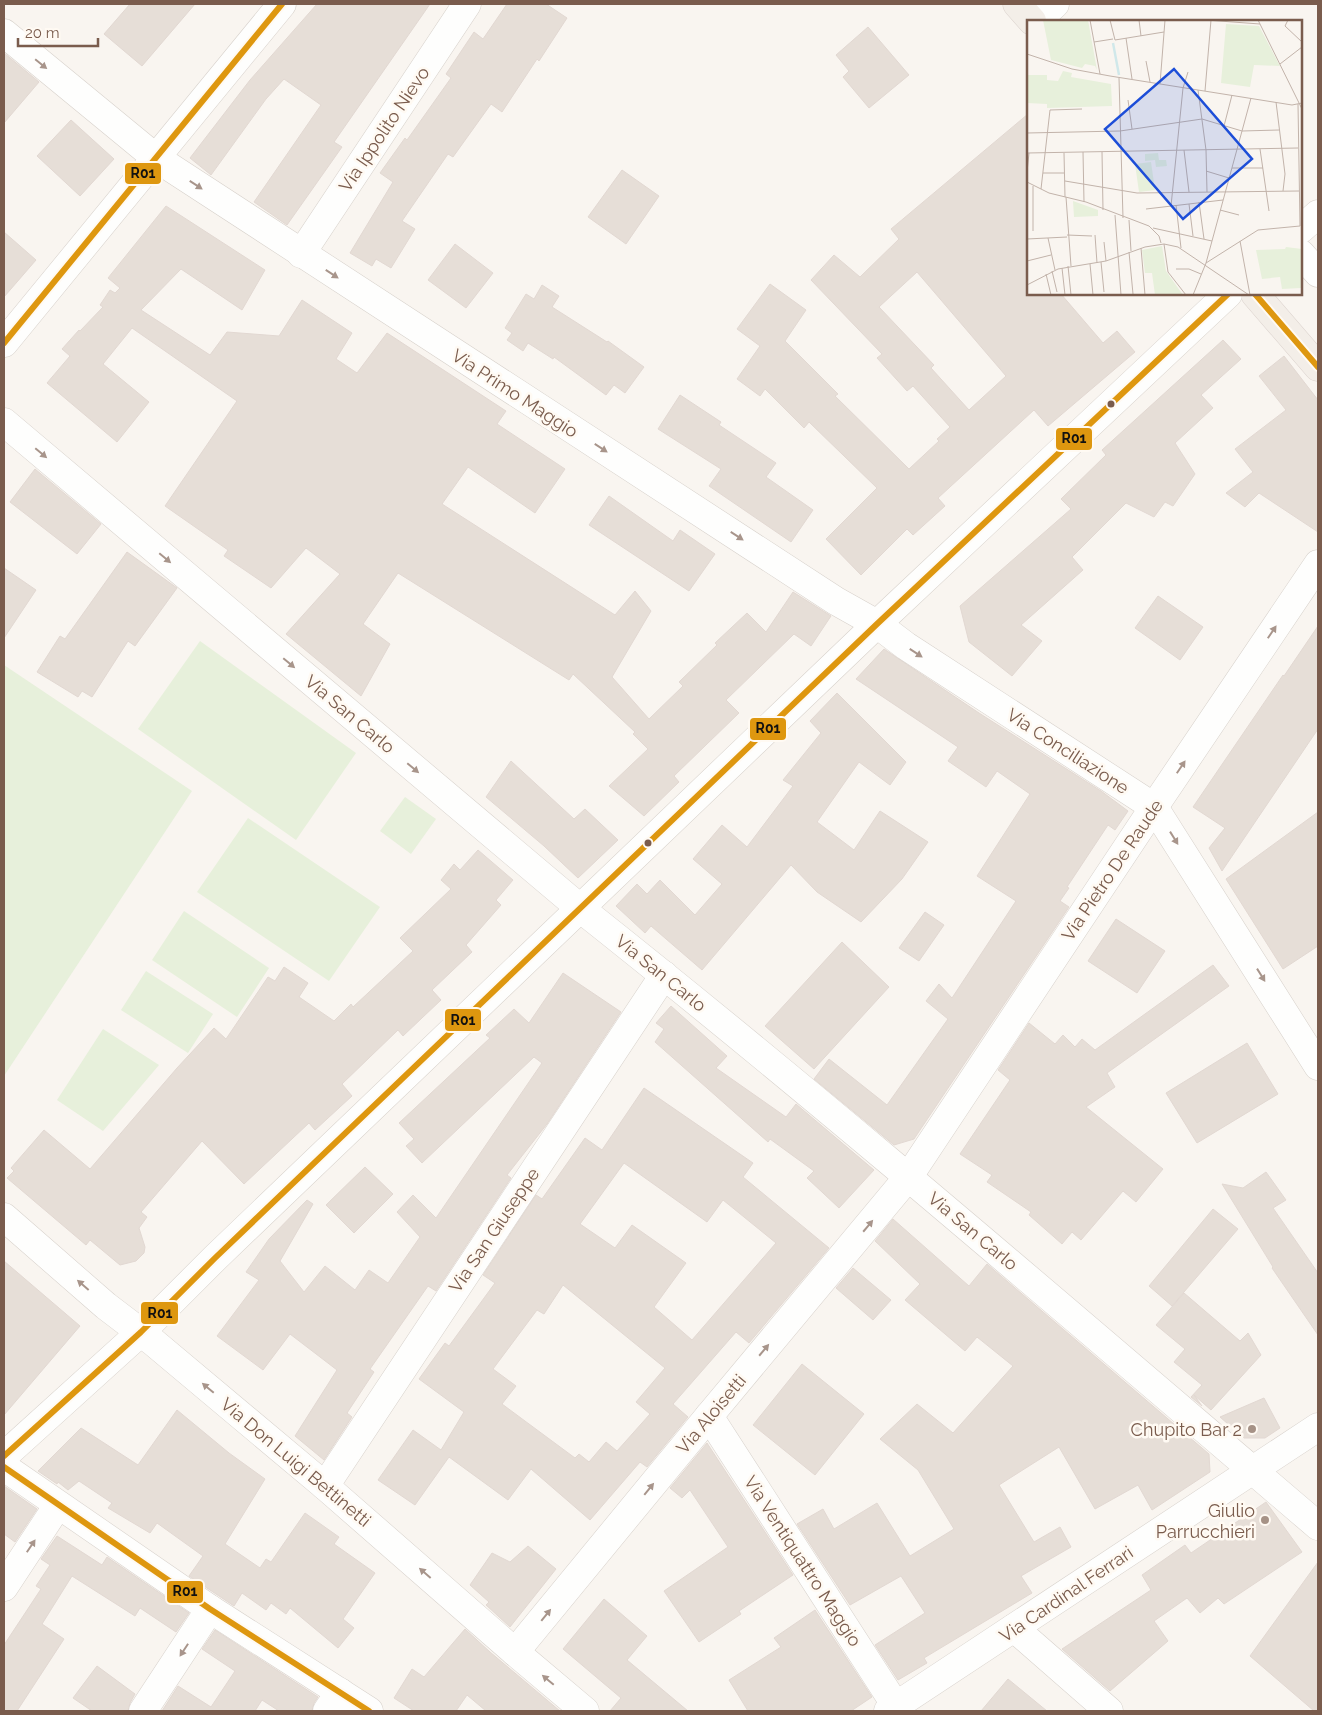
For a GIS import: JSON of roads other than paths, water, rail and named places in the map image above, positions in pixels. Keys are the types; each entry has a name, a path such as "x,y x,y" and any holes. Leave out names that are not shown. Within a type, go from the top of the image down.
{"main road":[{"path":"1017,4 1031,20"},
{"path":"1256,295 1318,367"}],"street":[{"path":"4,343 282,4"},
{"name":"Via Ippolito Nievo","path":"301,254 467,4"},
{"path":"1039,20 1055,4"},
{"name":"Via Primo Maggio","path":"4,33 156,158 828,595 877,624"},
{"path":"1302,228 1318,214"},
{"path":"1302,255 1318,273"},
{"path":"4,1456 141,1332 215,1258 877,624 1227,295"},
{"name":"Via San Carlo","path":"4,422 581,909 909,1176 1318,1526"},
{"name":"Via Pietro De Raude","path":"909,1176 1318,564"},
{"name":"Via Conciliazione","path":"877,624 906,646 1154,807 1318,1066"},
{"name":"Via San Giuseppe","path":"325,1486 664,975"},
{"name":"Via Aloisetti","path":"515,1652 909,1176"},
{"name":"Via Don Luigi Bettinetti","path":"4,1217 106,1306 141,1332 325,1486 585,1711"},
{"name":"Via Ventiquattro Maggio","path":"709,1416 892,1709"},
{"name":"Via Cardinal Ferrari","path":"892,1709 1318,1427"},
{"path":"4,1467 210,1609 333,1702 369,1711"},
{"path":"4,1586 58,1505"},
{"path":"143,1711 210,1609"},
{"path":"1014,1628 1109,1711"}],"place":[{"name":"Chupito Bar 2","path":"1252,1429"},
{"name":"Giulio Parrucchieri","path":"1265,1520"}]}
